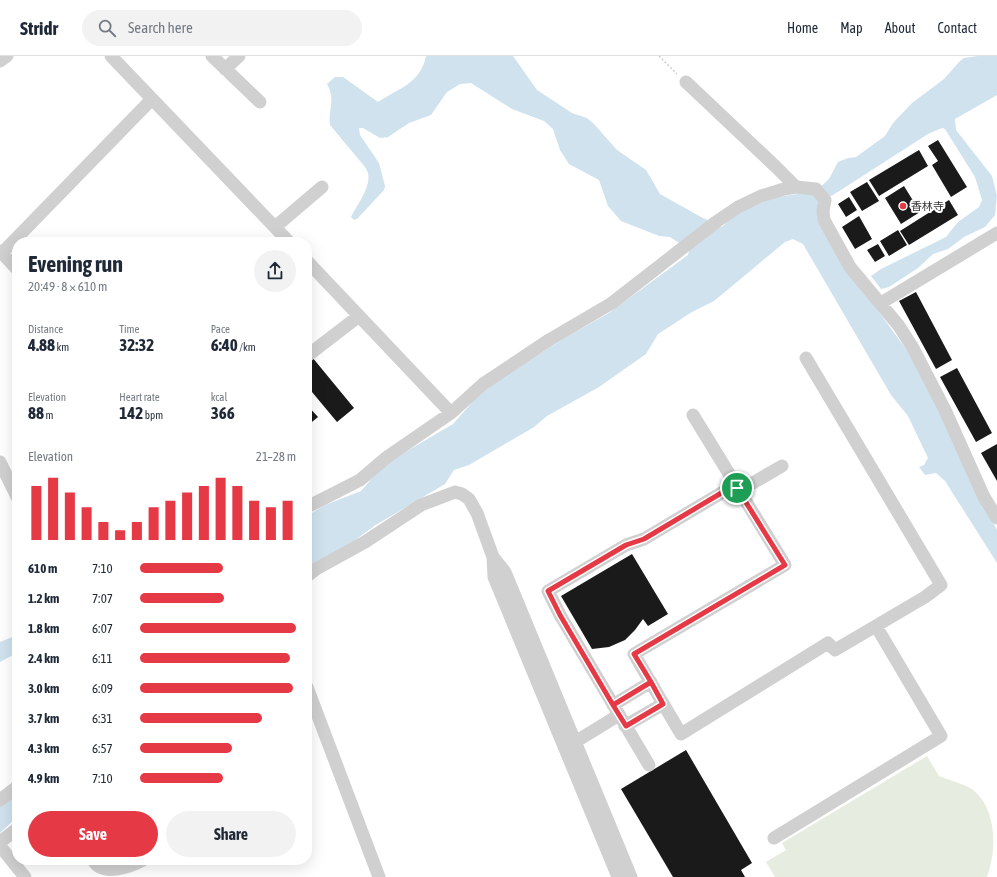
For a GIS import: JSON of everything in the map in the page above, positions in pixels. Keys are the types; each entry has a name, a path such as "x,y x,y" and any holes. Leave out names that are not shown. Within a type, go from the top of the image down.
{"street":[{"path":"0,61 7,56"},
{"path":"111,56 284,237"},
{"path":"212,56 260,102"},
{"path":"225,69 239,56"},
{"path":"686,82 796,187"},
{"path":"16,237 152,99"},
{"path":"275,227 322,187"},
{"path":"312,504 360,480 387,457 451,413 474,391 549,340 612,303 716,222 738,207 761,196 796,187 816,188 824,200 824,220 850,267 899,326 925,370 945,410 984,497 997,518"},
{"path":"881,303 997,233"},
{"path":"12,241 1,252 12,264"},
{"path":"312,266 451,413"},
{"path":"312,352 359,316"},
{"path":"693,415 785,565 634,654 681,734 828,643 835,650 941,585 806,358"},
{"path":"0,462 12,487"},
{"path":"648,766 560,615 548,591 626,545 644,539 728,489 751,484 782,466"},
{"path":"312,572 365,542 421,505 454,492 462,494 469,499 477,513 493,556 505,572 631,877"},
{"path":"493,556 494,577 618,877"},
{"path":"774,838 941,736 876,626"},
{"path":"619,716 651,682"},
{"path":"312,700 379,877"},
{"path":"575,742 619,716 663,704"},
{"path":"0,800 12,791"},
{"path":"0,842 12,833"},
{"path":"0,846 12,861"},
{"path":"15,865 25,877"},
{"path":"99,865 102,868 116,870 126,869 134,865"}],"path":[{"path":"659,56 686,82"}],"shaded area":[{"path":"927,756 939,776 973,790 981,798 987,808 993,830 993,843 987,877 775,877 766,862 786,850 782,843"}],"water":[{"path":"426,56 513,56 537,90 572,113 587,118 617,150 646,170 660,194 722,227 738,211 778,197 816,191 829,179 838,162 856,157 885,136 893,123 912,103 944,79 964,58 997,56 997,95 955,119 956,130 992,176 997,196 995,215 985,227 964,237 948,249 933,254 918,268 889,287 881,289 871,276 881,269 946,237 958,222 979,207 982,200 975,177 945,129 942,128 928,134 823,200 818,207 817,216 820,226 860,286 911,356 930,390 966,470 997,530 997,563 945,481 936,473 925,475 919,467 924,465 928,458 908,416 891,395 803,244 793,239 785,242 714,301 692,312 658,334 646,354 599,387 547,416 534,427 469,465 454,470 445,484 374,526 346,547 312,568 312,513 325,505 361,491 381,468 453,424 477,397 492,385 563,339 609,313 688,255 689,251 687,248 670,237 659,236 621,221 608,206 599,180 569,164 560,150 553,129 544,121 512,109 471,83 460,84 447,92 431,115 409,123 388,137 380,138 363,128 359,128 360,135 379,163 385,186 384,190 357,219 354,220 351,217 365,192 368,173 365,167 330,125 331,95 327,84 335,77 343,77 378,102 408,84 419,73"},
{"path":"12,637 12,656 0,662 0,642"},
{"path":"12,795 12,822 0,833 0,803"}],"building":[{"path":"938,140 967,187 951,197 932,165 938,161 928,146"},
{"path":"919,150 928,166 879,196 869,180"},
{"path":"867,182 879,201 862,211 850,192"},
{"path":"904,186 920,212 901,224 885,198"},
{"path":"849,197 857,210 846,217 838,204"},
{"path":"949,200 958,215 909,245 900,231"},
{"path":"859,216 872,239 855,249 842,227"},
{"path":"898,230 907,245 889,256 880,241"},
{"path":"878,244 885,256 875,262 867,250"},
{"path":"916,292 952,360 936,369 899,301"},
{"path":"312,357 354,408 337,422 312,392"},
{"path":"957,368 992,433 976,442 940,377"},
{"path":"312,410 318,417 312,422"},
{"path":"997,444 997,481 981,453"},
{"path":"632,554 668,614 648,626 643,619 625,640 609,647 592,649 561,596"},
{"path":"686,750 752,863 741,870 745,877 673,877 621,789"}],"place":[{"name":"香林寺","path":"903,206"}],"route":[{"path":"737,488 728,489 644,539 626,545 548,591 560,615 613,705 651,682 663,704 626,726 613,705 651,682 634,654 785,565 737,488"}]}
